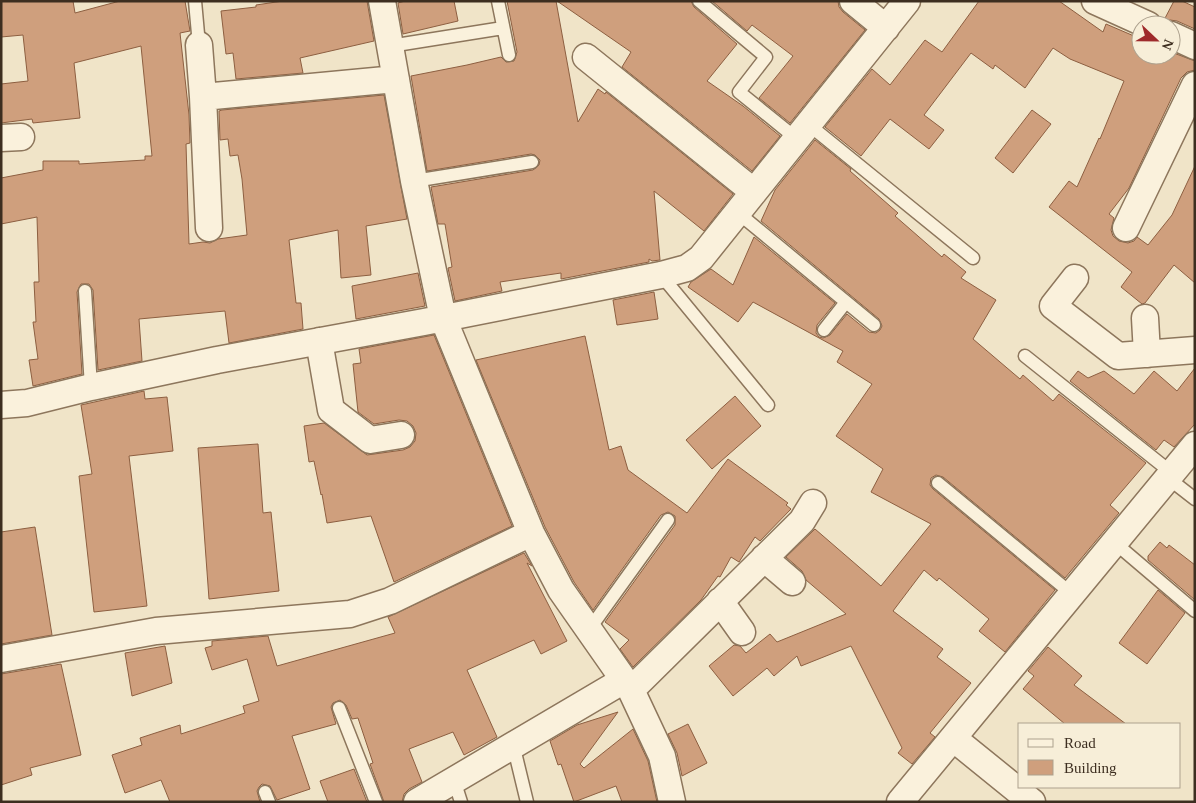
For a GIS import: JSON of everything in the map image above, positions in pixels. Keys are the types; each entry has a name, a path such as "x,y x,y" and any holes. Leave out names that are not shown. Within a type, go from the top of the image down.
{"street":[{"path":"382,1 414,181 443,318 531,533 561,590 627,685 662,756 672,802"},
{"path":"853,1 886,28"},
{"path":"1,405 28,404 91,387 216,360 443,318 662,275 687,268 701,258 907,1"},
{"path":"1095,1 1131,17"},
{"path":"1181,40 1195,46"},
{"path":"200,45 209,228"},
{"path":"586,57 754,192"},
{"path":"204,97 396,79"},
{"path":"1126,228 1195,85"},
{"path":"1076,278 1053,306 1118,356 1195,350"},
{"path":"1145,318 1147,354"},
{"path":"319,341 331,410 370,440 401,435"},
{"path":"900,802 1195,445"},
{"path":"417,802 457,791 513,744 627,685 720,601 802,521 812,503"},
{"path":"1,659 156,631 350,614 390,601 531,533"},
{"path":"764,558 792,582"},
{"path":"720,601 742,632"},
{"path":"953,738 1032,802"}],"lane":[{"path":"195,1 200,45"},
{"path":"498,1 509,55"},
{"path":"699,1 766,57 739,92 803,131 973,258"},
{"path":"390,46 503,28"},
{"path":"414,181 532,162"},
{"path":"737,212 874,325"},
{"path":"662,275 768,405"},
{"path":"85,291 91,387"},
{"path":"824,330 846,302"},
{"path":"1025,356 1195,498"},
{"path":"938,483 1072,594"},
{"path":"588,631 668,520"},
{"path":"1115,543 1195,611"},
{"path":"339,708 376,802"},
{"path":"513,744 527,802"}],"building":[{"path":"1,1 73,1 75,13 120,1 185,1 190,31 180,33 189,115 190,143 186,144 189,244 210,243 218,239 247,235 238,155 230,156 228,139 220,140 219,111 222,110 384,95 407,219 366,226 371,275 341,278 338,230 289,240 296,303 301,303 303,329 229,343 225,311 139,319 142,361 98,370 93,290 89,284 81,284 77,292 82,374 33,386 29,360 38,359 33,322 36,322 34,282 39,282 37,217 1,224 1,178 43,170 43,161 79,161 79,164 145,160 145,156 152,156 141,46 74,63 80,118 33,123 32,119 1,123 1,84 28,81 23,35 1,37"},
{"path":"283,1 367,1 374,41 300,58 303,73 236,79 233,53 226,54 221,11 256,7 256,5"},
{"path":"405,1 454,1 458,21 403,34 398,3"},
{"path":"507,1 556,1 578,122 598,89 605,94 606,92 733,194 704,231 654,191 660,260 652,261 649,259 649,262 561,279 561,273 500,282 502,291 455,301 448,268 452,267 445,224 438,224 431,187 533,170 539,165 540,160 531,154 427,171 411,76 501,57 506,62 514,61 517,52"},
{"path":"557,1 691,1 694,7 737,44 707,81 743,106 780,136 752,171 622,67 631,52"},
{"path":"712,1 838,1 839,7 843,12 865,30 790,123 759,98 793,56 752,25 747,31"},
{"path":"979,1 1059,1 1103,32 1106,24 1131,35 1131,65 1181,65 1181,56 1195,61 1195,70 1187,72 1181,78 1129,188 1109,214 1114,218 1111,230 1113,236 1119,241 1128,243 1134,241 1137,237 1148,245 1172,215 1195,166 1195,283 1174,265 1145,303 1142,304 1121,287 1132,272 1049,207 1069,181 1077,187 1100,139 1124,81 1070,59 1053,48 1025,88 995,65 993,69 971,53 924,115 944,130 929,149 890,119 861,156 825,127 872,69 890,85 925,40 942,52"},
{"path":"1174,1 1182,1 1195,7 1195,29 1181,23 1181,15 1167,15"},
{"path":"1032,110 1051,124 1013,173 995,158"},
{"path":"815,140 851,169 850,171 898,213 895,216 942,257 944,254 966,272 961,278 996,300 973,339 1020,379 1023,375 1053,401 1059,394 1146,463 1110,505 1119,513 1065,578 943,477 936,475 931,478 930,485 933,489 1055,590 1005,652 979,631 989,619 939,578 937,581 924,570 893,611 943,649 937,657 971,683 930,733 935,737 912,764 898,753 902,748 851,646 801,666 797,656 774,676 767,668 733,696 709,666 734,645 740,646 746,653 770,634 777,642 846,614 806,580 802,571 786,557 815,529 881,586 931,524 871,492 883,469 836,436 872,384 837,362 843,351 753,302 738,322 688,287 691,282 711,269 733,285 754,237 835,303 817,325 816,333 819,337 823,338 830,335 847,314 869,332 876,333 880,330 882,326 879,319 761,221 775,190"},
{"path":"418,273 425,306 356,319 352,286"},
{"path":"654,292 658,319 617,325 613,300"},
{"path":"434,335 512,526 394,582 371,516 327,523 314,461 309,462 304,426 324,423 367,455 403,450 410,447 415,441 416,433 413,426 407,421 399,420 374,424 358,412 353,364 361,363 359,349"},
{"path":"585,336 609,450 621,446 628,470 687,513 728,459 788,503 786,505 791,509 760,541 755,537 739,562 731,557 720,577 718,576 701,600 633,667 620,649 629,640 605,622 675,525 675,516 668,512 661,515 593,610 574,582 545,527 476,360"},
{"path":"1195,368 1195,424 1174,447 1164,440 1156,450 1070,381 1078,371 1088,378 1104,371 1134,394 1154,371 1177,391"},
{"path":"144,391 145,399 167,397 173,451 129,456 147,606 94,612 79,476 92,474 81,405"},
{"path":"735,396 761,426 712,469 686,440"},
{"path":"258,444 263,513 271,512 279,591 209,599 198,448"},
{"path":"35,527 52,635 1,644 1,532"},
{"path":"1160,542 1167,548 1169,545 1195,565 1195,600 1148,560 1148,556"},
{"path":"524,553 532,566 527,563 567,641 541,654 534,640 467,670 497,737 464,755 453,732 409,749 422,782 404,794 402,802 384,802 370,764 373,763 358,718 352,719 346,705 340,700 333,703 331,707 336,724 292,736 310,789 277,800 270,786 262,784 257,791 260,802 170,802 161,780 125,793 112,755 142,745 140,738 180,725 181,734 245,713 243,706 259,701 247,659 212,670 205,648 212,646 212,641 268,636 277,666 395,633 388,617"},
{"path":"1158,590 1185,613 1147,664 1119,643"},
{"path":"165,646 172,683 132,696 125,653"},
{"path":"1048,647 1082,676 1074,685 1125,723 1064,723 1023,689 1034,676 1028,671"},
{"path":"61,664 81,755 30,768 32,775 1,785 1,674"},
{"path":"618,712 580,764 584,768 633,729 648,761 657,802 622,802 616,786 574,802 561,764 558,765 550,741 577,725"},
{"path":"688,724 707,763 682,776 677,753 668,734"},
{"path":"354,769 367,802 328,802 320,781"}]}
